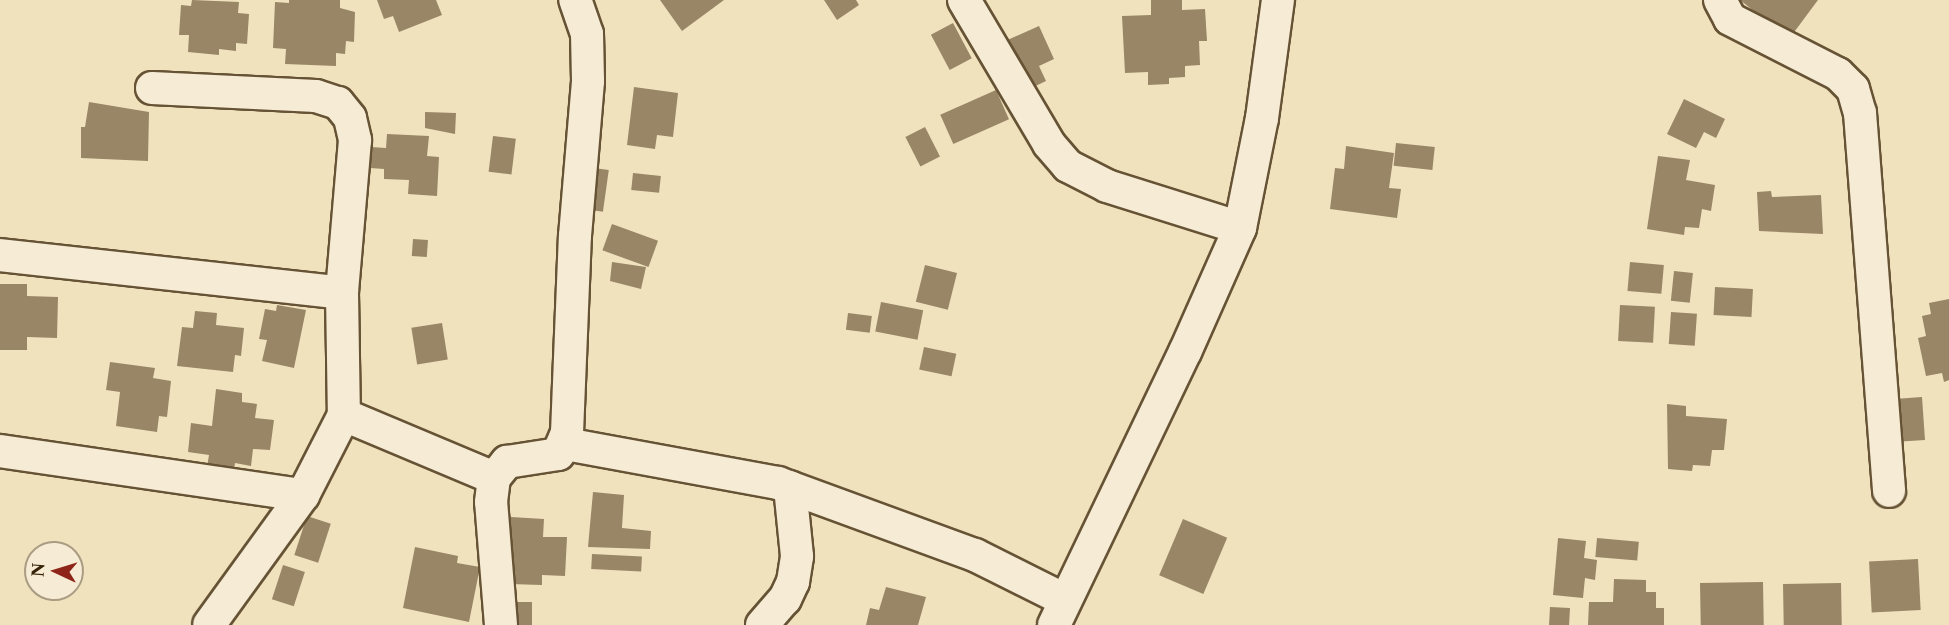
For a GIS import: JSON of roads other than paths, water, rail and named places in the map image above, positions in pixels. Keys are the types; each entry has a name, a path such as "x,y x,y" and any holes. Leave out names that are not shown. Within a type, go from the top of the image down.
{"street":[{"path":"501,625 491,501 494,478 507,462 558,454 565,444 575,237 588,81 587,34 575,0"},
{"path":"964,0 1049,144 1068,166 1107,186 1240,228"},
{"path":"565,444 790,487 975,555 1058,612 1185,352 1240,228 1262,117 1278,0"},
{"path":"1720,0 1730,19 1838,74 1853,89 1860,113 1889,491"},
{"path":"152,88 316,96 338,103 350,118 355,140 342,293 344,415 303,495 209,625"},
{"path":"0,255 342,293"},
{"path":"344,415 494,478"},
{"path":"0,451 42,460 303,495"},
{"path":"762,625 785,599 793,582 797,556 790,487"}]}
